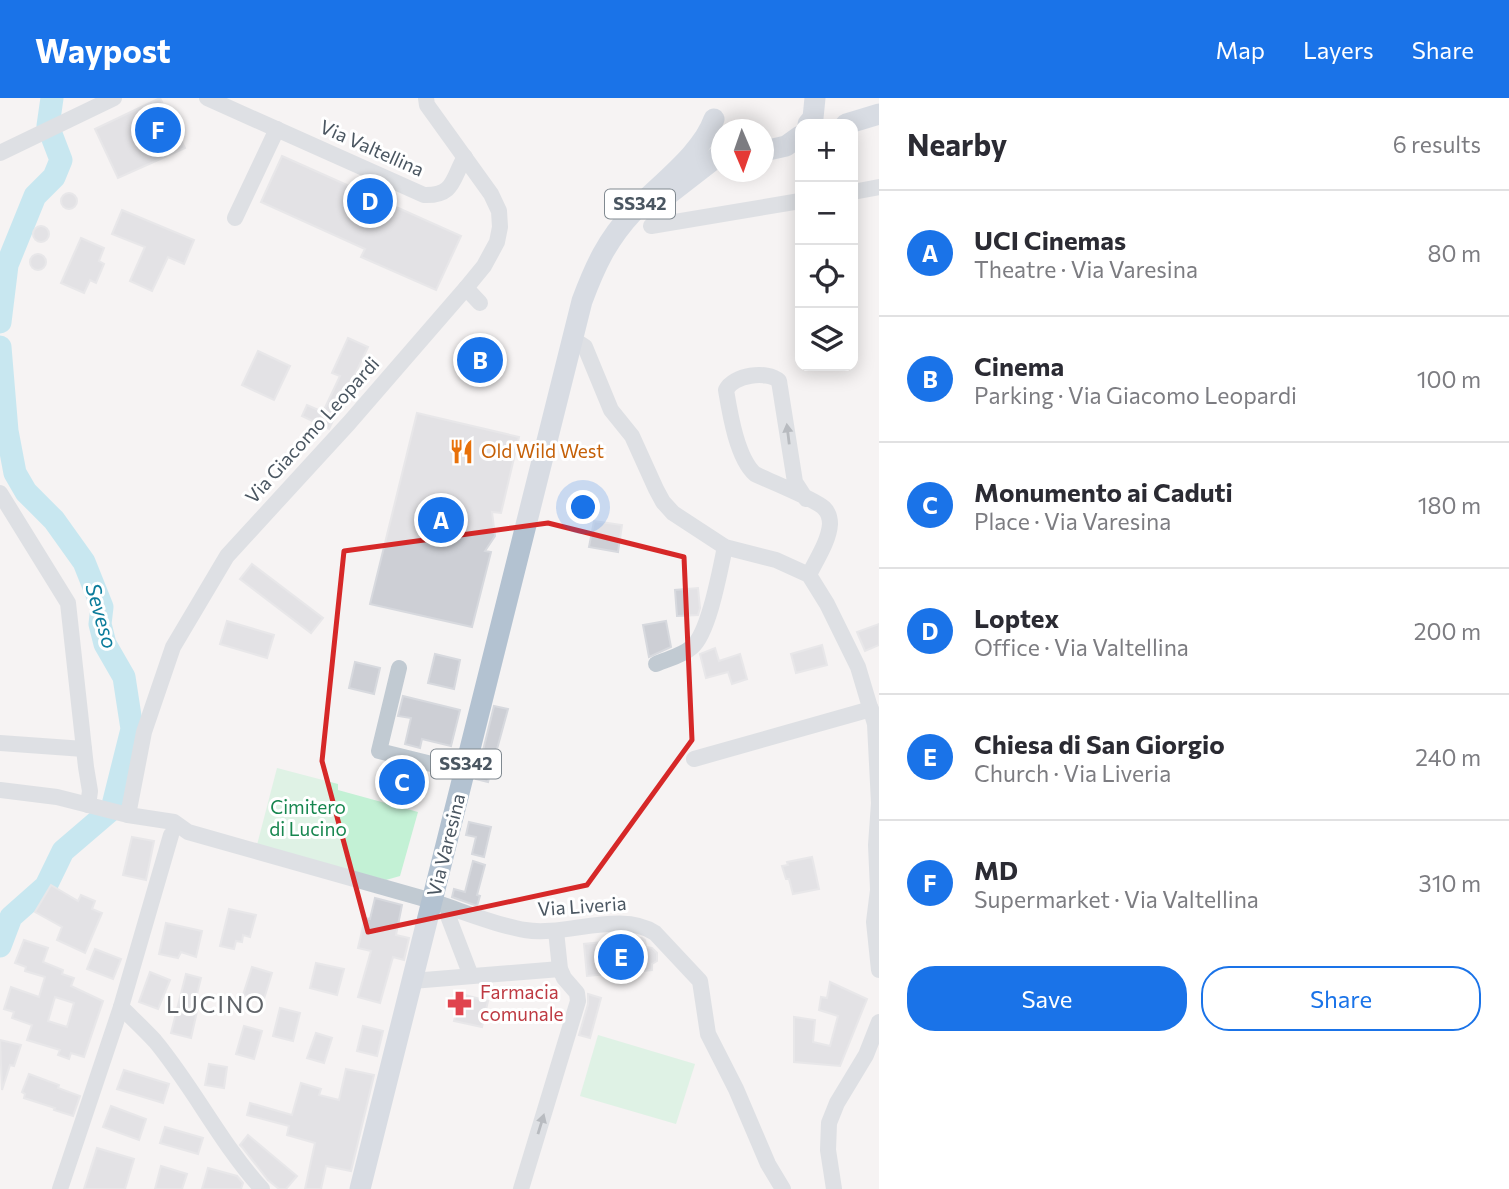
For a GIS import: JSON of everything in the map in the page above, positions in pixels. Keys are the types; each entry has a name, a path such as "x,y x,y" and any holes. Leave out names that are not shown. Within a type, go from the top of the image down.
{"main road":[{"path":"812,119 815,98"},
{"path":"858,120 879,114"},
{"name":"SS342","path":"572,339 595,265 610,239 704,140 716,116"},
{"path":"774,149 786,146 795,139"},
{"name":"SS342","path":"582,301 631,234 667,195 711,161"},
{"name":"Via Varesina","path":"360,1189 572,339"}],"street":[{"path":"64,122 86,98"},
{"path":"0,153 114,98"},
{"name":"Via Valtellina","path":"207,98 424,195 442,193 450,188 465,158"},
{"name":"Via Giacomo Leopardi","path":"123,814 144,732 173,647 227,556 349,423 466,288 484,266 497,242 499,211 491,194 427,105 426,98"},
{"path":"235,218 277,129"},
{"path":"858,191 879,187"},
{"path":"651,226 795,202"},
{"path":"466,288 480,303"},
{"path":"572,339 585,348 611,410 632,436 663,502 685,522 725,547 776,560 809,575 847,641 873,702 879,803 878,890 874,922 879,970"},
{"path":"806,499 795,482 779,381 768,374 735,380 726,390 748,468 755,474 806,499 823,507 828,514 830,522 827,535 809,575"},
{"path":"0,493 68,603 91,805"},
{"path":"656,664 693,647 699,638 725,547"},
{"path":"399,668 379,751 464,772"},
{"path":"694,759 873,702"},
{"path":"0,743 84,749"},
{"path":"0,790 57,797 91,805 123,814 170,835 188,832"},
{"name":"Via Liveria","path":"123,814 174,822 188,832 432,901 523,930 556,931 638,924 655,933 700,981 708,1034 736,1089 768,1164 783,1189"},
{"path":"60,1189 121,1007 170,835"},
{"path":"448,916 471,976"},
{"path":"521,1189 578,1001 578,993 564,978 560,969 556,931"},
{"path":"412,981 560,969"},
{"path":"121,1007 155,1041 240,1164 262,1189"},
{"path":"834,1189 828,1150 829,1123 836,1103 866,1055 879,1022"}],"highlighted area":[{"path":"548,523 684,557 692,740 587,885 368,932 322,761 344,551"}],"green space":[{"name":"Cimitero di Lucino","path":"277,768 338,784 338,790 418,812 400,876 386,880 257,845"},
{"path":"598,1035 695,1064 676,1124 580,1096"}],"building":[{"path":"160,98 185,148 118,178 95,129"},
{"path":"282,156 461,236 436,290 361,257 365,249 261,202"},
{"path":"66,193 72,193 77,201 75,207 66,209 61,204 61,198"},
{"path":"122,210 194,240 184,264 168,257 152,291 130,281 145,247 112,234"},
{"path":"38,226 44,226 49,234 47,240 38,242 33,237 33,231"},
{"path":"81,238 104,248 99,261 104,264 96,283 90,280 84,293 61,283"},
{"path":"35,254 41,254 46,262 44,268 35,270 30,265 30,259"},
{"path":"348,338 368,347 329,429 302,416 307,405 323,412 340,376 332,373"},
{"path":"258,351 290,366 274,400 242,385"},
{"path":"417,413 519,437 501,513 492,512 495,536 485,551 491,552 472,627 370,604"},
{"path":"594,521 622,525 618,552 589,547"},
{"path":"252,564 323,618 311,633 240,579"},
{"path":"698,588 698,615 677,616 675,590"},
{"path":"227,621 274,635 267,658 220,644"},
{"path":"666,621 671,647 649,657 643,625"},
{"path":"879,624 879,645 865,651 857,632"},
{"path":"822,645 827,665 796,673 791,654"},
{"path":"715,648 719,661 740,654 747,679 732,684 728,672 706,678 700,654"},
{"path":"435,654 460,660 454,689 428,683"},
{"path":"355,662 380,668 374,694 349,688"},
{"path":"403,696 460,710 451,746 422,739 420,748 405,744 411,718 398,716"},
{"path":"494,706 508,709 488,782 476,779"},
{"path":"469,822 491,827 484,857 472,854 476,837 466,835"},
{"path":"132,837 154,841 146,880 123,875"},
{"path":"812,857 819,889 793,894 782,866 788,865 787,862"},
{"path":"473,861 485,865 477,895 480,896 477,906 452,897 454,889 465,892"},
{"path":"51,885 78,901 81,895 95,901 92,909 102,913 85,953 57,940 62,927 35,912"},
{"path":"375,898 402,905 396,935 409,938 404,960 393,957 380,1003 358,997 371,951 358,948 365,918 370,919"},
{"path":"229,909 256,915 250,937 243,935 242,942 236,941 234,949 220,946"},
{"path":"166,923 202,931 196,957 181,952 178,958 159,954"},
{"path":"642,938 646,947 657,953 657,961 652,964 652,970 587,976 584,944"},
{"path":"24,940 48,948 43,962 74,978 71,986 103,1001 84,1057 71,1053 69,1059 58,1055 60,1050 27,1040 32,1025 12,1018 14,1012 4,1009 11,987 39,997 45,977 25,971 26,967 15,963","holes":["55,997 74,1003 67,1027 48,1021"]},
{"path":"95,949 121,959 113,979 87,969"},
{"path":"316,963 344,969 337,995 310,988"},
{"path":"252,967 272,973 263,1002 243,995"},
{"path":"150,972 170,980 158,1009 139,1002"},
{"path":"186,974 201,978 194,1006 198,1007 191,1038 171,1033"},
{"path":"830,982 867,999 840,1066 794,1062 794,1017 815,1020 813,1042 830,1046 838,1016 819,1010 821,997 827,998"},
{"path":"461,994 488,1001 482,1027 454,1021"},
{"path":"588,994 601,998 590,1038 579,1035 588,1004"},
{"path":"280,1008 300,1013 293,1041 273,1036"},
{"path":"244,1026 262,1031 254,1059 236,1054"},
{"path":"363,1026 383,1031 377,1056 357,1051"},
{"path":"316,1033 332,1038 324,1063 307,1058"},
{"path":"0,1040 21,1045 14,1066 10,1065 2,1090"},
{"path":"209,1064 227,1067 224,1088 205,1085"},
{"path":"346,1069 374,1075 351,1171 326,1166 321,1189 305,1189 315,1143 287,1135 289,1126 247,1115 250,1103 292,1115 301,1083 321,1089 319,1095 339,1100"},
{"path":"124,1070 169,1084 163,1103 117,1089"},
{"path":"29,1074 80,1096 73,1116 24,1098 25,1094 22,1092"},
{"path":"111,1106 146,1119 139,1140 103,1127"},
{"path":"165,1127 203,1138 198,1154 160,1143"},
{"path":"248,1135 297,1176 286,1189 279,1189 268,1180 240,1145"},
{"path":"97,1148 134,1159 125,1189 84,1189"},
{"path":"161,1166 187,1174 182,1189 155,1189"},
{"path":"208,1168 237,1176 243,1183 241,1189 202,1189"}],"waterway":[{"name":"Seveso","path":"0,322 7,265 35,196 54,177 61,160 48,126 52,98"},
{"name":"Seveso","path":"0,347 7,431 15,473 26,492 54,520 84,562 102,607 100,624 105,644 124,677 132,729 112,809 63,851 46,886 11,917 0,946"}],"place":[{"name":"MD","path":"158,130"},
{"name":"Loptex","path":"370,201"},
{"name":"Cinema","path":"480,360"},
{"name":"Old Wild West","path":"461,451"},
{"name":"UCI Cinemas","path":"441,520"},
{"name":"Monumento ai Caduti","path":"402,782"},
{"name":"Chiesa di San Giorgio","path":"621,957"},
{"name":"Farmacia comunale","path":"460,1003"}],"district":[{"name":"LUCINO","path":"216,1005"}]}
